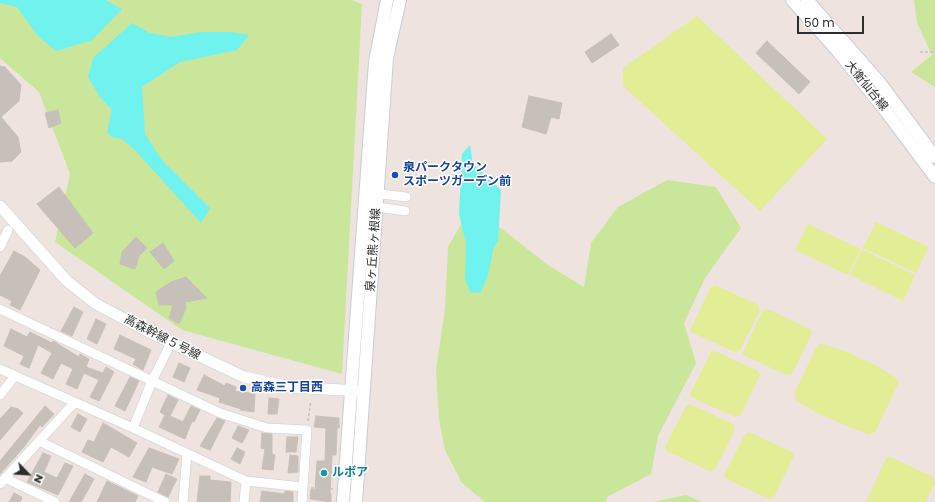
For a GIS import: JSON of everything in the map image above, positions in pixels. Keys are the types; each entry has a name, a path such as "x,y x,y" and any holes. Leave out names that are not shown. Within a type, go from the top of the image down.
{"main road":[{"name":"泉ヶ丘熊ヶ根線","path":"343,502 375,62 387,0"},
{"name":"泉ヶ丘熊ヶ根線","path":"356,502 387,58 400,0"},
{"name":"大衡仙台線","path":"792,0 870,91 935,177"},
{"name":"大衡仙台線","path":"807,0 880,83 935,157"}],"street":[{"path":"870,91 880,83"},
{"path":"366,192 406,197"},
{"name":"高森幹線５号線","path":"0,206 67,281 96,304 171,343 244,377 291,387 364,392"},
{"path":"377,207 405,211"},
{"path":"0,247 8,230"},
{"path":"0,309 220,413 244,422 267,428 307,430 302,502"},
{"path":"133,428 152,381 171,343"},
{"path":"0,369 133,428 246,481 303,487"},
{"path":"0,395 15,376"},
{"path":"55,502 3,481 74,403"},
{"path":"38,441 164,502"},
{"path":"183,502 187,454"},
{"path":"244,502 246,481"}],"path":[{"path":"920,52 935,52"},
{"path":"307,430 310,401"},
{"path":"303,487 335,489"}],"green space":[{"path":"0,0 352,0 362,4 342,374 182,330 55,242 70,174 39,92 0,58"},
{"path":"914,0 935,0 935,87 911,72 932,55 917,23"},
{"path":"697,16 827,139 760,211 623,86 623,68"},
{"path":"667,180 716,187 741,228 705,278 684,323 696,363 658,436 651,474 607,497 606,502 485,502 462,483 445,450 439,419 436,370 445,309 448,247 464,219 478,215 502,229 548,265 584,287 591,243 618,207"},
{"path":"876,222 929,247 916,273 863,248"},
{"path":"808,224 861,249 848,275 795,250"},
{"path":"862,249 915,275 903,301 850,275"},
{"path":"715,285 758,305 760,310 740,350 735,352 691,332 691,328 711,287"},
{"path":"768,309 810,329 812,333 792,374 787,375 743,355 743,352 763,310"},
{"path":"818,344 823,344 847,352 877,366 896,378 899,382 875,432 869,435 817,413 796,400 794,394"},
{"path":"715,351 758,371 760,375 740,416 735,417 691,397 690,394 711,352"},
{"path":"690,404 733,424 735,429 715,470 710,471 666,451 665,447 686,406"},
{"path":"749,432 792,452 794,456 774,497 769,499 725,478 724,475 745,434"},
{"path":"891,457 933,477 935,483 925,502 866,502 886,458"},
{"path":"686,495 702,502 653,502"}],"water":[{"path":"0,0 105,0 122,9 92,40 56,51 37,35 17,7 0,3"},
{"path":"132,23 150,33 172,37 201,32 231,32 249,35 237,50 180,62 142,87 145,134 161,159 210,208 201,223 134,149 122,139 112,137 107,132 112,110 100,97 88,77 93,58"},
{"path":"470,145 473,164 501,190 498,242 494,246 488,275 481,292 471,293 465,280 466,244 459,214 462,154"}],"building":[{"path":"611,34 619,45 592,63 585,52"},
{"path":"767,41 810,82 799,94 756,53"},
{"path":"0,66 5,67 21,85 19,101 1,117 18,137 21,152 12,161 0,162"},
{"path":"529,96 562,103 559,119 551,117 546,134 522,127"},
{"path":"58,110 61,123 49,128 45,113"},
{"path":"59,187 93,233 75,248 37,204"},
{"path":"136,237 147,248 139,256 135,269 120,264 122,252"},
{"path":"163,243 174,261 164,269 150,252"},
{"path":"14,251 25,257 40,270 20,310 10,305 12,301 0,295 0,276"},
{"path":"186,277 207,298 185,302 186,308 179,324 169,318 173,305 159,305 156,292 171,282"},
{"path":"74,307 83,312 72,336 61,331"},
{"path":"96,319 106,324 97,344 87,339"},
{"path":"11,329 27,337 30,332 52,343 53,341 79,357 80,354 89,359 86,367 103,373 106,367 114,372 99,401 90,397 99,380 84,373 77,389 66,384 73,369 61,363 53,379 41,373 52,353 38,345 29,368 20,364 24,356 4,346"},
{"path":"120,335 151,350 143,370 133,364 136,359 114,349"},
{"path":"179,363 190,368 184,382 173,377"},
{"path":"204,375 225,386 226,383 236,387 235,391 255,394 254,412 240,410 241,409 219,402 220,398 197,390"},
{"path":"130,377 139,381 125,411 115,406"},
{"path":"168,395 178,400 170,416 183,422 191,406 200,410 194,422 192,421 185,439 159,427 165,415 160,412"},
{"path":"269,398 279,399 277,414 268,414"},
{"path":"45,406 54,414 42,427 40,425 24,447 0,474 0,461"},
{"path":"11,407 18,409 23,413 0,440 0,419"},
{"path":"78,414 87,419 80,432 71,427"},
{"path":"316,416 339,418 336,455 332,455 331,502 310,499 311,489 315,490 317,461 325,461 326,428 314,427"},
{"path":"217,418 225,421 210,450 200,446"},
{"path":"103,423 137,443 129,457 111,447 103,462 82,452 88,440 94,442"},
{"path":"238,426 249,430 242,443 232,438"},
{"path":"262,433 272,434 272,454 275,455 273,470 262,469 265,449 261,448"},
{"path":"287,437 298,437 296,452 286,452"},
{"path":"149,448 179,459 172,474 152,467 146,482 133,477"},
{"path":"237,448 245,452 240,464 231,459"},
{"path":"43,453 51,456 44,472 57,478 65,463 73,466 58,495 27,482"},
{"path":"290,455 298,456 298,472 288,473"},
{"path":"85,474 94,479 88,490 81,502 69,502"},
{"path":"166,474 177,479 168,497 158,492"},
{"path":"200,476 210,476 210,480 231,482 230,502 197,502"},
{"path":"107,481 138,496 135,502 97,502"},
{"path":"262,491 284,494 285,491 293,492 293,502 260,502"},
{"path":"14,493 22,497 20,502 9,502"}],"place":[{"name":"泉パークタウン スポーツガーデン前","path":"395,175"},
{"name":"高森三丁目西","path":"243,388"},
{"name":"ルボア","path":"324,473"}]}
